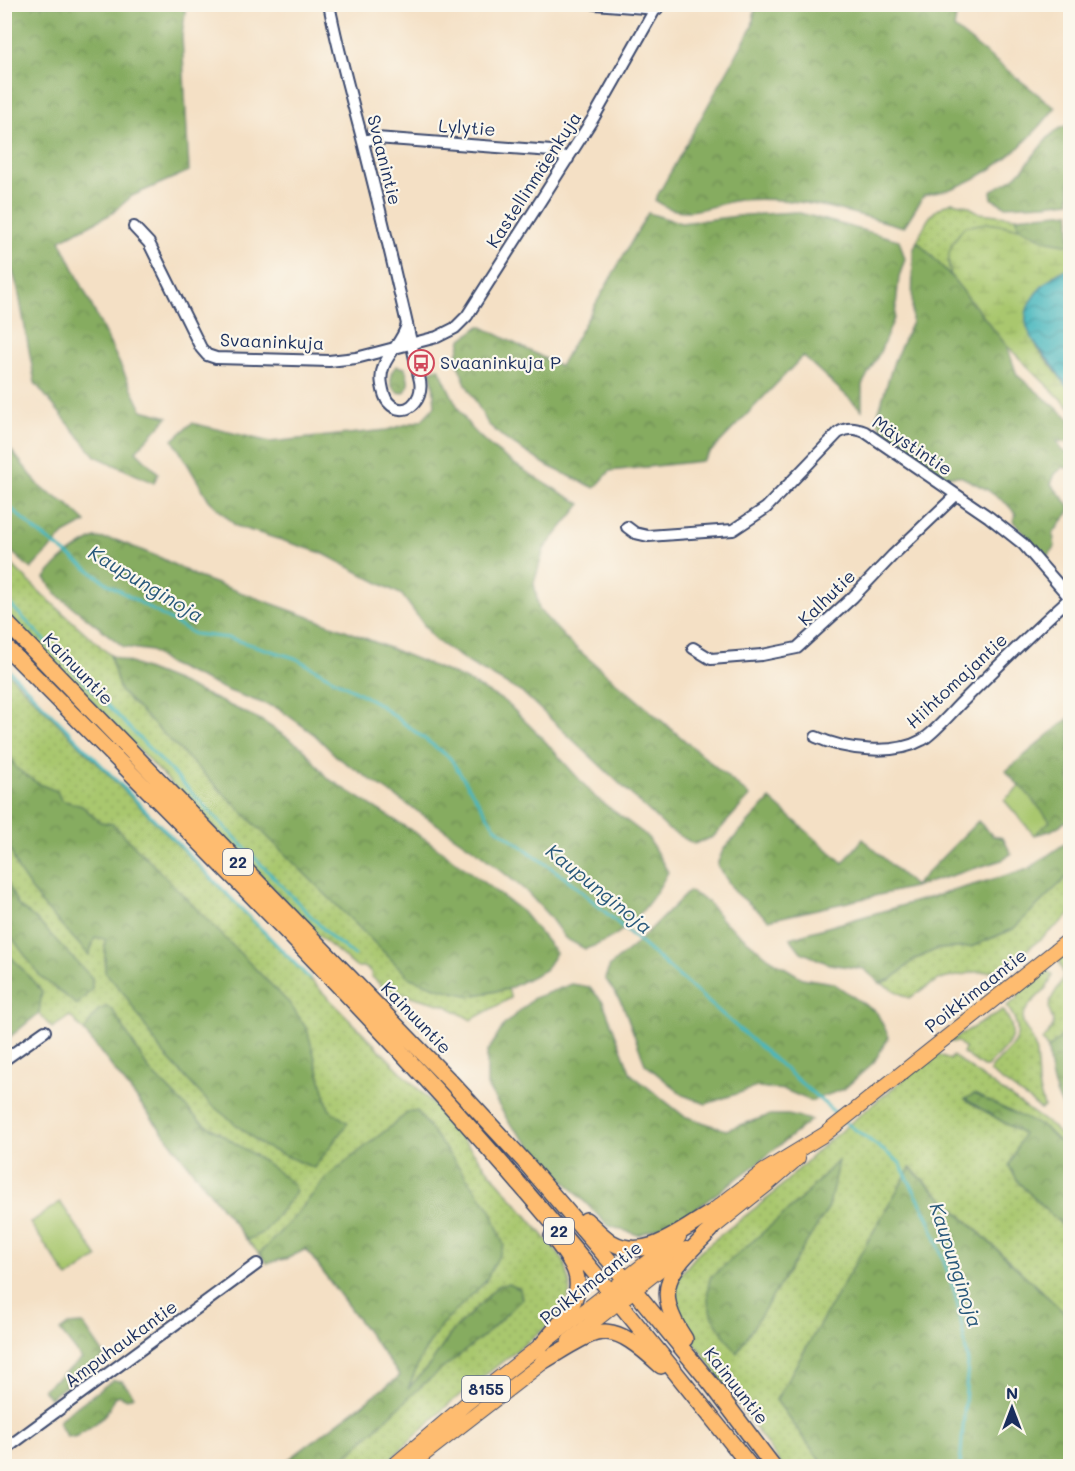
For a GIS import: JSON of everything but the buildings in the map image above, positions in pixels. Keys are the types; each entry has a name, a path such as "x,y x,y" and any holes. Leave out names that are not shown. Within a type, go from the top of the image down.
{"highway":[{"name":"Kainuuntie","path":"4,620 449,1080 543,1183 630,1285 727,1405 773,1467"},
{"name":"Kainuuntie","path":"4,645 349,997 448,1104 615,1297 750,1467"},
{"path":"507,1172 570,1262 577,1283 573,1305 540,1355"},
{"path":"543,1183 609,1241 628,1248 649,1248 709,1214"},
{"path":"711,1230 694,1246 670,1278 666,1301 674,1322 727,1405"},
{"path":"540,1355 599,1332 621,1335 648,1354 710,1415"}],"main road":[{"name":"Poikkimaantie","path":"630,1285 711,1230 855,1109 1071,939"},
{"name":"Poikkimaantie","path":"409,1467 540,1355 630,1285 709,1214 764,1171 822,1136"},
{"name":"Poikkimaantie","path":"393,1467 467,1403 540,1355"}],"street":[{"name":"Svaanintie","path":"329,4 363,141 412,344 422,388 418,401 408,408 399,408 392,405 383,393 382,370 385,360 402,338 407,324"},
{"path":"595,4 658,7"},
{"name":"Kastellinmäenkuja","path":"412,344 436,337 455,328 466,316 568,159 658,7"},
{"name":"Lylytie","path":"363,141 376,138 552,151 568,159"},
{"name":"Svaaninkuja","path":"134,227 149,243 201,348 207,355 216,358 329,361 356,358 412,344"},
{"name":"Mäystintie","path":"627,527 635,533 648,536 733,530 766,508 838,433 847,428 865,432 989,517 1023,544 1070,598"},
{"name":"Kalhutie","path":"693,648 711,659 716,659 762,655 797,648 854,597 893,555 956,495"},
{"name":"Hiihtomajantie","path":"816,737 832,744 870,749 904,746 923,740 1070,598"},
{"path":"4,1060 45,1031"},
{"name":"Ampuhaukantie","path":"4,1450 257,1264"}],"green space":[{"path":"756,4 958,5 954,28 1055,108 1023,144 985,173 956,187 924,195 904,227 822,206 781,200 739,200 688,211 667,208 655,200 752,27"},
{"path":"4,5 186,5 182,36 189,171 132,196 111,214 60,240 142,410 168,417 136,451 158,473 154,483 95,456 35,383 18,289 5,247"},
{"path":"1070,125 1070,201 1005,206 992,199 991,191 1016,176 1047,139 1062,127"},
{"path":"952,202 966,205 980,213 1016,217 1020,228 986,223 948,262 951,276 917,241 933,213"},
{"path":"796,212 899,240 905,259 899,277 895,316 880,352 862,385 862,410 803,356 702,461 610,471 595,488 548,466 505,439 488,424 456,360 461,340 480,326 560,366 648,213 681,223"},
{"path":"1070,212 1070,245 1047,241 1020,228 1016,217"},
{"path":"986,223 1020,228 1047,241 1070,245 1070,267 1055,274 1036,293 1030,304 1027,326 1038,349 1070,390 1070,408 1007,346 951,276 949,255 955,239 964,227"},
{"path":"917,241 951,276 1007,346 1017,375 1070,419 1070,443 1057,441 1061,450 1070,454 1070,469 1063,467 1055,474 1051,484 1070,506 1070,510 1053,534 1055,547 1047,557 1013,521 1016,514 1007,504 986,489 960,476 943,476 886,440 877,417 894,361 912,322 913,251"},
{"path":"396,366 405,368 408,384 404,393 397,392 391,385 391,373"},
{"path":"439,368 460,412 479,436 522,469 581,504 544,549 534,583 539,610 569,642 750,796 713,837 694,844 669,830 524,694 471,664 435,640 402,595 322,553 236,526 209,500 173,440 192,423 270,442 387,430 422,420 435,406 430,371"},
{"path":"4,441 42,489 67,504 86,522 64,534 31,569 5,546"},
{"path":"95,538 116,540 161,558 198,577 345,630 460,677 506,702 595,797 647,836 668,872 653,898 624,929 599,944 585,949 565,938 525,890 478,852 337,757 315,735 279,709 229,691 167,663 151,651 124,647 56,594 45,578 67,555"},
{"path":"4,557 110,655 120,691 470,996 508,989 511,998 471,1020 447,1006 385,989 371,976 371,972 364,967 356,967 319,936 5,612"},
{"path":"110,655 176,681 259,719 303,748 327,778 427,840 523,912 556,953 545,970 508,989 470,996 410,978 120,691"},
{"path":"4,669 433,1104 563,1259 569,1278 570,1292 565,1305 553,1322 451,1402 383,1466 280,1466 400,1376 306,1249 288,1258 267,1263 70,1016 52,1028 38,1013 5,1041"},
{"path":"1070,717 1070,819 1050,831 1034,835 1050,821 1006,771"},
{"path":"5,744 16,768 39,784 57,791 61,800 82,806 100,822 113,824 290,1004 307,1029 329,1109 348,1123 314,1168 263,1146 209,1103 161,1051 125,995 105,972 105,939 95,937 89,955 40,902 18,870 5,835"},
{"path":"1021,786 1050,821 1034,835 1004,800"},
{"path":"770,799 843,863 863,839 914,886 978,821 993,836 1003,838 1011,854 1002,860 914,887 769,920 735,892 717,865 723,850"},
{"path":"1070,840 1069,875 1013,929 971,947 937,949 914,960 892,979 880,983 864,969 829,964 801,952 790,938 1028,869"},
{"path":"1070,873 1070,915 1001,971 975,972 938,980 909,998 880,983 892,979 914,960 937,949 971,947 1013,929"},
{"path":"4,876 18,905 36,919 92,978 92,989 77,1005 41,977 10,935 5,939"},
{"path":"689,891 708,902 722,920 769,958 802,978 833,983 877,1013 889,1037 874,1062 844,1089 811,1101 785,1090 757,1087 706,1104 683,1095 645,1064 623,1005 605,978 610,966 635,945"},
{"path":"1070,948 1070,1029 1048,1049 1042,1040 1049,1033 1053,1023 1049,1008 1050,1002 1063,976 1060,958"},
{"path":"4,949 42,991 39,1013 5,1041"},
{"path":"1046,970 1052,974 1051,980 1028,1007 1023,1017 1036,1051 1038,1084 1044,1107 1041,1109 990,1072 991,1068 1012,1046 1017,1033 1014,1017 1007,1006 1018,998 1018,994 1034,977"},
{"path":"572,984 589,987 603,1002 631,1074 684,1116 726,1130 770,1115 788,1115 811,1120 758,1163 682,1219 638,1235 607,1225 510,1124 487,1086 487,1053 504,1025 534,998"},
{"path":"106,1007 112,1009 149,1070 200,1121 265,1162 293,1184 296,1192 264,1232 247,1240 84,1031 98,1010"},
{"path":"1003,1010 1012,1028 1012,1035 1006,1047 987,1067 983,1067 963,1053 965,1048 958,1042 948,1042"},
{"path":"1070,1029 1070,1118 1060,1102 1054,1085 1048,1049"},
{"path":"936,1053 950,1060 953,1056 1050,1125 1070,1144 1070,1152 1045,1128 966,1100 1023,1134 1019,1183 1070,1233 1070,1318 911,1168 776,1400 824,1466 782,1466 687,1332 673,1297 676,1280 700,1251 772,1195 827,1142","holes":["837,1162 710,1314 797,1203"]},
{"path":"974,1094 1045,1128 1070,1152 1070,1233 1019,1183 1009,1166 1023,1134 965,1099"},
{"path":"410,1111 417,1111 491,1210 504,1246 485,1282 441,1325 421,1357 408,1389 431,1363 452,1332 499,1285 509,1284 520,1289 522,1299 486,1334 426,1382 351,1452 331,1466 280,1466 400,1376 306,1249 288,1258 267,1263 260,1253 327,1177"},
{"path":"838,1161 829,1207 737,1353 713,1318 708,1300 710,1278 797,1203"},
{"path":"910,1168 1070,1318 1070,1466 824,1466 776,1400"},
{"path":"60,1202 98,1257 68,1278 30,1223"},
{"path":"83,1324 105,1356 50,1398 43,1389 82,1359 60,1331 68,1325"},
{"path":"113,1380 122,1381 134,1396 127,1399 119,1395 114,1397 108,1411 99,1421 75,1437 67,1436 59,1424 60,1419"}],"water":[{"path":"1070,267 1070,390 1034,342 1026,322 1030,302 1036,293 1052,277"}],"waterway":[{"name":"Kaupunginoja","path":"4,502 36,531 108,584 194,634 229,638 295,658 377,703 450,758 495,827 572,883 840,1117"},
{"path":"4,598 333,939 354,955"},
{"path":"4,665 309,978"},
{"name":"Kaupunginoja","path":"845,1122 899,1162 929,1219 954,1290 968,1363 960,1466"}],"place":[{"name":"Svaaninkuja P","path":"421,363"}]}
